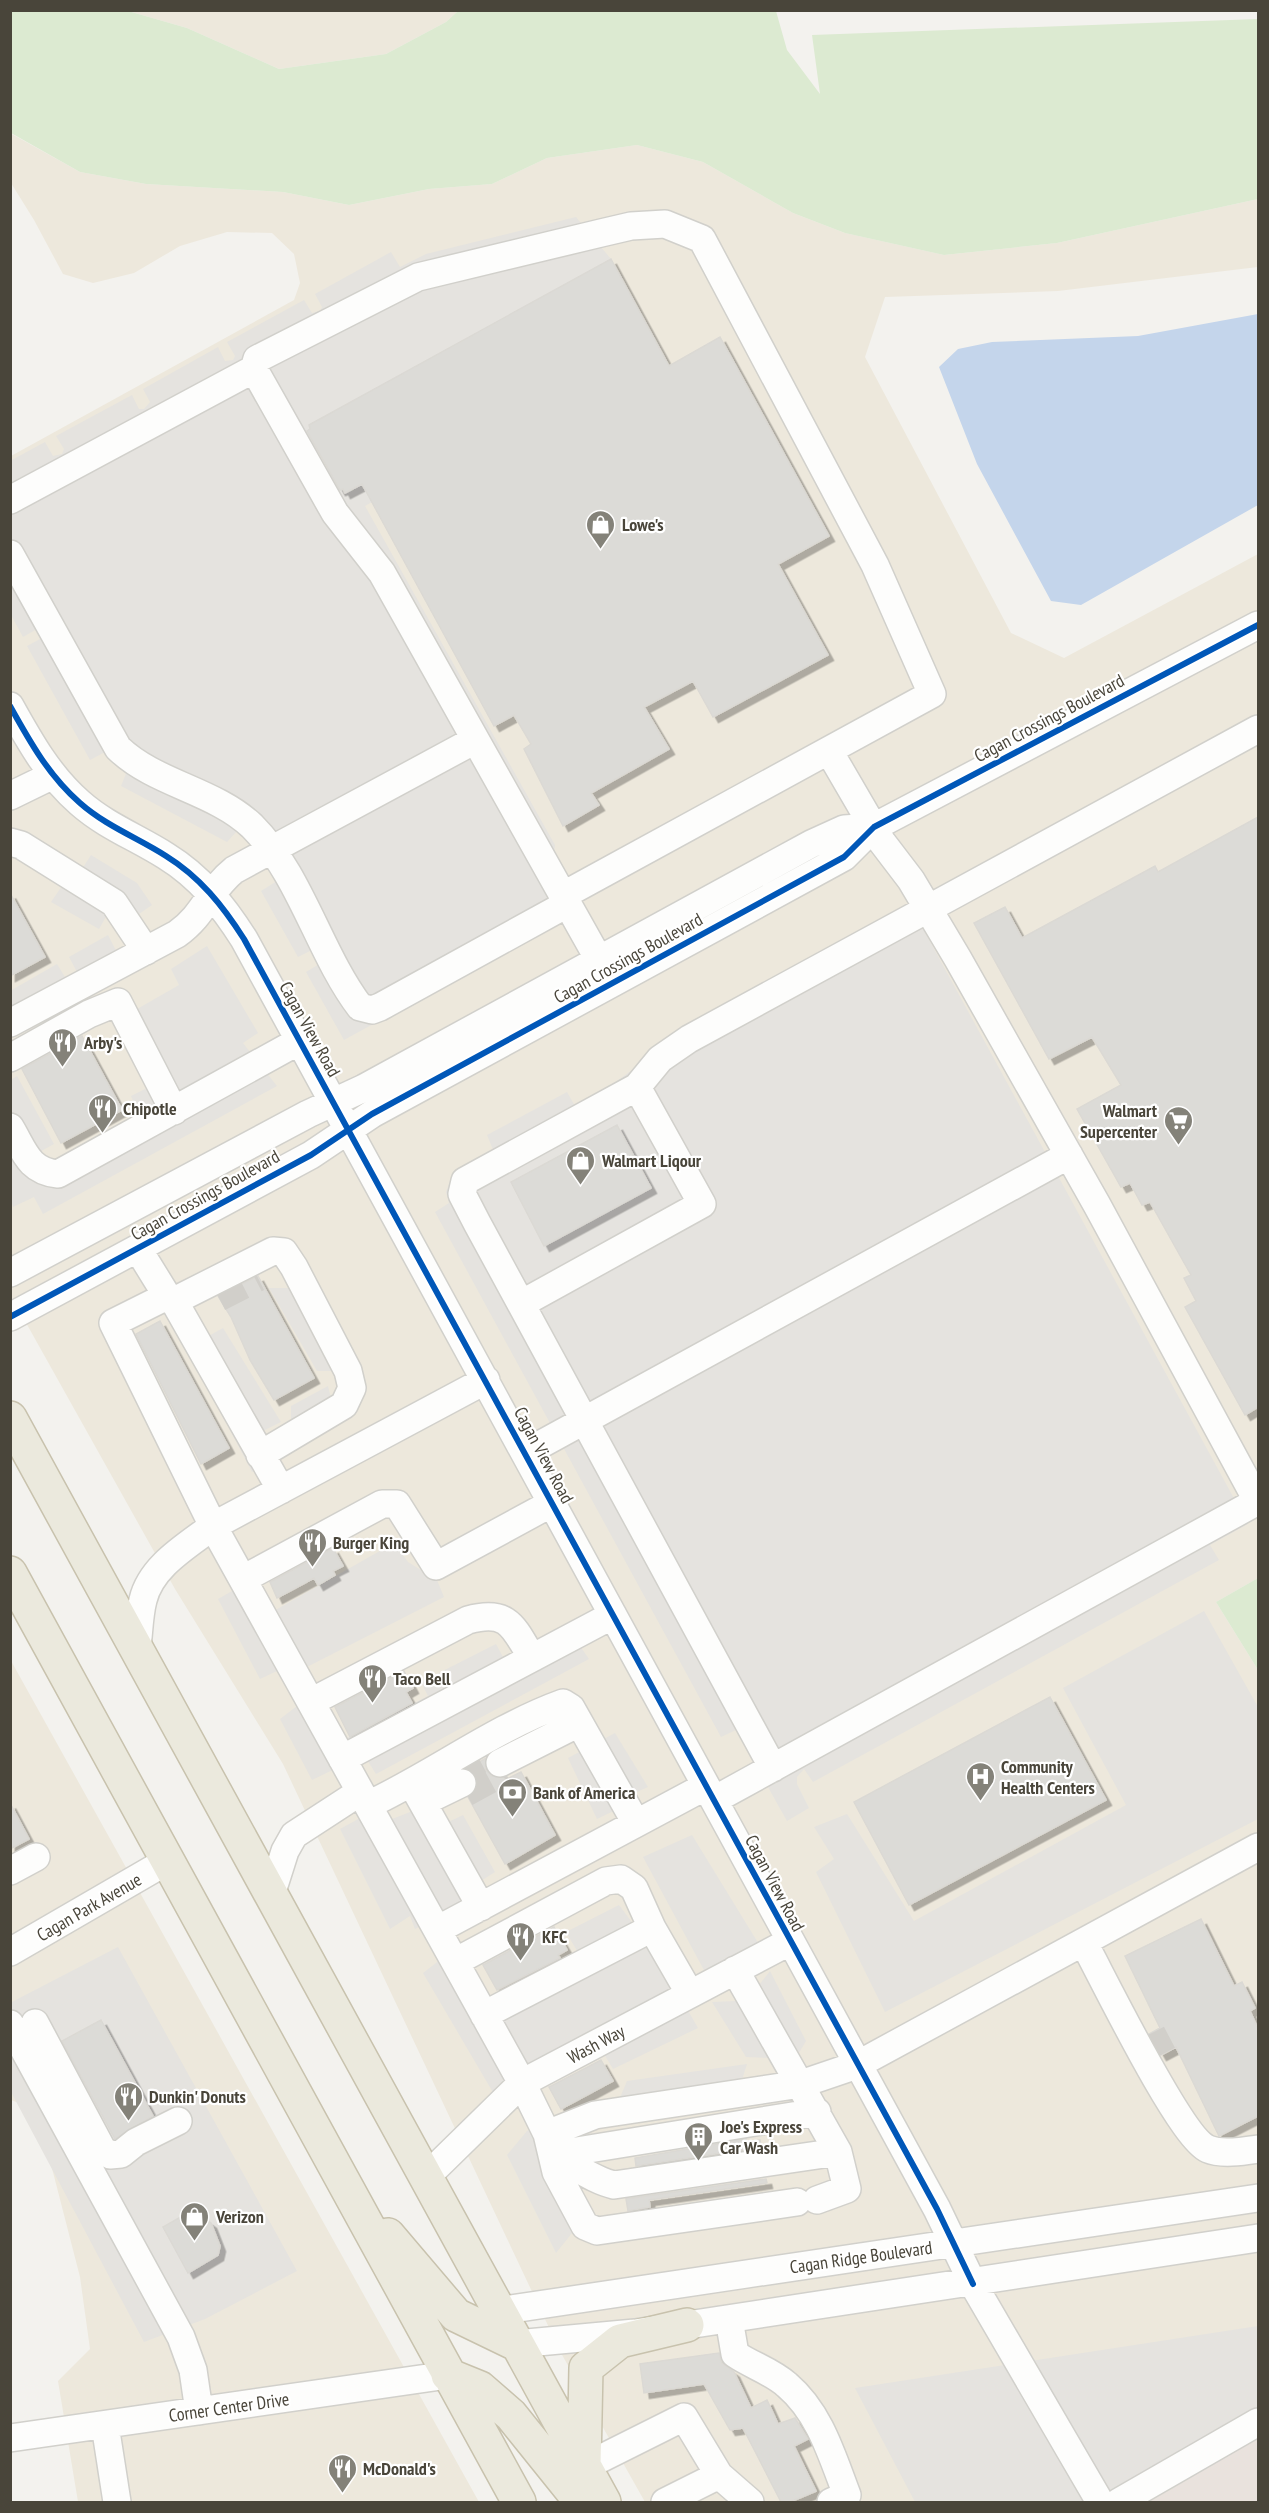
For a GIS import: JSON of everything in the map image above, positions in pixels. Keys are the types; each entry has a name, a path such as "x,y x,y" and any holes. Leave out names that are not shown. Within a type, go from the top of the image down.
{"highway":[{"path":"10,1418 604,2502"},
{"path":"10,1573 519,2502"},
{"path":"344,2184 456,2315 516,2344"},
{"path":"584,2467 586,2368 620,2341 687,2325"},
{"path":"448,2375 480,2388 511,2415 581,2502"}],"street":[{"path":"10,500 254,369 257,359 418,277 631,226 665,225 702,239 875,564 932,694 565,900 380,1007 365,1010 355,1001 271,850 237,814 137,763 117,747 10,554"},
{"path":"254,369 335,513 382,573 612,983"},
{"name":"Cagan Crossings Boulevard","path":"10,1317 311,1155 372,1114 844,857 874,827 1258,624"},
{"name":"Cagan View Road","path":"10,706 53,774 95,815 168,856 212,894 249,948 710,1793 954,2244 973,2284 1100,2502"},
{"path":"772,1768 466,1203 462,1194 465,1181 637,1087 660,1059 689,1039 1258,729"},
{"path":"10,1023 146,951 188,926 234,870 475,740"},
{"path":"437,1930 636,1823 772,1768 1258,1501 1069,1155 928,908 874,827 829,751"},
{"path":"10,796 53,774"},
{"name":"Cagan Crossings Boulevard","path":"10,1274 600,960 834,832 874,827"},
{"path":"10,842 21,845 114,903 146,951"},
{"path":"10,1058 89,1014 118,1002 174,1111"},
{"path":"10,1127 33,1166 39,1171 58,1174 299,1041"},
{"path":"521,1304 702,1204 637,1087"},
{"path":"525,1453 1069,1155"},
{"path":"138,1249 175,1305 281,1490"},
{"path":"175,1305 273,1251 284,1252 294,1267 348,1371 352,1388 344,1405 260,1455"},
{"path":"258,1278 278,1268 294,1267"},
{"path":"219,1298 175,1305 113,1323 213,1526 522,2083 585,2226 590,2230 807,2201 847,2189 838,2152 735,1970"},
{"path":"137,1647 143,1599 159,1569 213,1526 486,1380"},
{"path":"243,1579 382,1504 397,1504 436,1566 552,1503"},
{"path":"311,1702 468,1620 487,1615 502,1617 514,1627 531,1658"},
{"path":"342,1759 613,1615"},
{"path":"420,1798 431,1770 542,1711 563,1703 577,1718 636,1823"},
{"path":"500,1763 577,1718"},
{"path":"271,1895 285,1851 294,1835 364,1799 420,1798 461,1783"},
{"path":"420,1798 481,1906"},
{"path":"552,2153 595,2115 801,2084 857,2066 1258,1847"},
{"path":"10,1871 36,1857"},
{"name":"Cagan Park Avenue","path":"10,1952 167,1861"},
{"path":"455,1962 606,1881 621,1879 634,1888 652,1928 690,1994"},
{"path":"484,2015 652,1928"},
{"name":"Wash Way","path":"426,2178 522,2083 789,1942"},
{"path":"1084,1943 1167,2096 1193,2136 1208,2149 1222,2151 1258,2149"},
{"path":"1122,2014 1143,2020 1157,2043 1169,2071 1167,2096"},
{"path":"23,2023 102,2149 110,2155 121,2154 136,2142 178,2121"},
{"path":"23,2023 186,2347 199,2411"},
{"path":"552,2153 817,2112"},
{"path":"552,2153 599,2182 614,2185 838,2152"},
{"name":"Cagan Ridge Boulevard","path":"498,2311 1258,2198"},
{"path":"516,2344 687,2325 973,2284 1258,2238"},
{"path":"682,2284 687,2325"},
{"path":"729,2319 735,2354 786,2383 804,2401 823,2433 847,2495 831,2502"},
{"name":"Corner Center Drive","path":"10,2438 448,2375"},
{"path":"584,2467 684,2418 719,2475 750,2502"},
{"path":"1119,2502 1258,2422"},
{"path":"105,2425 117,2502"},
{"path":"665,2502 719,2475"}],"shaded area":[{"path":"128,11 458,11 446,22 386,54 279,69 187,28"},
{"path":"10,133 80,172 146,184 283,192 349,205 429,189 492,184 547,158 637,145 703,162 793,213 845,233 944,255 1057,243 1258,199 1258,267 1058,291 885,297 865,357 1011,633 1064,658 1258,554 1258,1578 1216,1602 1258,1670 1258,2502 645,2502 561,2353 283,1764 175,1589 11,1296 11,456 294,300 300,283 294,254 272,233 227,232 180,246 134,273 93,283 63,274 11,183"},
{"path":"576,217 611,259 309,426 322,450 317,453 326,470 331,468 331,474 340,490 343,489 345,493 393,466 404,484 365,506 555,845 545,930 344,1040 306,972 321,963 314,949 298,957 261,891 277,881 275,876 244,834 238,830 227,842 121,786 127,771 105,752 90,760 27,646 42,638 37,629 23,637 11,615 10,461 45,442 53,456 62,454 64,449 56,436 132,395 139,409 144,409 150,402 143,389 218,347 225,361 233,360 235,356 227,342 304,300 312,313 320,311 322,307 315,294 391,252 400,267 426,254"},
{"path":"91,855 137,883 152,905 139,914 107,915 99,929 51,902 62,886 84,866"},
{"path":"910,905 1248,1524 1210,1545 1219,1560 813,1782 804,1769 797,1777 797,1784 809,1808 787,1821 736,1730 721,1737 435,1212 449,1203 446,1192 452,1176 494,1152 487,1135 567,1092 575,1106 599,1094 643,1062","holes":["617,1125 544,1245 511,1182"]},
{"path":"108,935 126,970 11,1035 10,991 57,964 65,977 77,972 69,957"},
{"path":"207,946 258,1033 243,1043 277,1086 43,1214 34,1197 13,1207 11,1201 11,1080 17,1076 54,1144 34,1155 49,1164 139,1115 131,1096 155,1084 118,1020 179,985 171,969"},
{"path":"269,1288 312,1288 362,1381 355,1414 252,1472 187,1348 223,1328 281,1422 261,1432 264,1444 291,1429 291,1406 328,1386 333,1406 341,1397 335,1371 317,1371"},
{"path":"394,1543 408,1562 437,1580 444,1597 303,1669 277,1671 260,1679 218,1599 255,1578 272,1612"},
{"path":"1204,1611 1258,1707 1258,1819 885,2012 816,1872 834,1859 814,1827 847,1814 914,1921 1126,1805 1063,1688"},
{"path":"566,1626 589,1659 376,1774 364,1755 312,1780 280,1719 297,1706 318,1704 341,1741 428,1696 421,1682 496,1644 503,1657"},
{"path":"10,1659 479,2502 78,2502 58,2381 90,2349 80,2277 37,2110 11,2100"},
{"path":"615,1733 648,1787 628,1796 632,1802 597,1819 568,1758"},
{"path":"428,1805 442,1825 463,1815 495,1872 459,1895 463,1904 415,1929 410,1916 390,1929 340,1829 380,1807 387,1821"},
{"path":"692,1835 771,1964 686,2007 698,2028 613,2069 601,2049 498,2101 423,1973 454,1949 486,2004 580,1956 566,1932 619,1905 634,1925 692,1977 705,1972 643,1857"},
{"path":"118,1947 297,2271 205,2319 144,2342 11,2092 10,2003"},
{"path":"770,1971 806,2041 796,2058 814,2089 611,2119 555,2145 589,2212 556,2253 507,2155 527,2131 619,2100 627,2081 747,2064 740,2086 779,2078 771,2058 746,2057 712,2002 737,2001 755,1990"},
{"path":"1258,2326 1258,2434 1146,2502 915,2502 855,2388"},
{"path":"1258,2438 1258,2502 1149,2502"}],"green space":[{"path":"10,11 128,11 187,28 279,69 386,54 446,22 458,11 776,11 787,50 820,94 812,35 1258,19 1258,199 1057,243 944,255 845,233 793,213 703,162 637,145 547,158 492,184 429,189 349,205 283,192 146,184 80,172 11,133"},
{"path":"1258,1578 1258,1670 1216,1602"}],"water":[{"path":"1258,314 1258,505 1081,605 1051,601 977,464 939,367 958,349 992,342 1138,336"}],"building":[{"name":"Lowe's","path":"611,259 669,366 720,337 829,536 778,564 828,655 713,717 693,681 644,707 669,749 591,793 599,805 563,826 524,749 531,744 514,715 494,726 362,484 345,493 343,489 340,490 307,431 310,429 309,425"},
{"name":"Walmart Supercenter","path":"1258,817 1258,1407 1245,1415 1185,1307 1196,1301 1184,1278 1191,1275 1150,1202 1142,1205 1130,1183 1121,1187 1077,1109 1121,1085 1092,1037 1049,1059 974,923 1005,907 1022,938 1155,866 1158,872"},
{"path":"10,893 45,957 10,976"},
{"path":"82,1036 122,1110 61,1143 22,1069"},
{"name":"Walmart Liqour","path":"617,1125 651,1188 544,1246 511,1182"},
{"path":"258,1276 314,1378 274,1400 250,1360 231,1317 218,1296"},
{"path":"160,1321 229,1448 201,1464 136,1334"},
{"name":"Burger King","path":"333,1548 343,1566 333,1571 335,1575 318,1585 314,1578 277,1598 270,1582"},
{"name":"Taco Bell","path":"404,1671 413,1688 406,1692 412,1703 350,1737 335,1707"},
{"name":"Community Health Centers","path":"1050,1697 1106,1800 909,1905 854,1802"},
{"name":"Bank of America","path":"486,1758 486,1770 492,1776 509,1778 521,1772 555,1835 505,1864 468,1797 475,1791 478,1784 476,1776 467,1769"},
{"path":"10,1803 29,1839 10,1849"},
{"path":"1201,1919 1234,1986 1242,1982 1255,2008 1250,2011 1258,2029 1258,2116 1219,2136 1176,2047 1161,2055 1149,2034 1160,2028 1125,1956"},
{"name":"KFC","path":"554,1927 567,1950 558,1955 560,1958 497,1990 483,1965"},
{"path":"101,2020 153,2116 115,2139 62,2041"},
{"path":"601,2060 613,2081 561,2109 549,2087"},
{"path":"746,2139 746,2142 760,2140 761,2147 636,2166 635,2158"},
{"path":"766,2179 767,2183 649,2200 650,2207 628,2211 626,2199"},
{"name":"Verizon","path":"193,2210 211,2223 220,2246 218,2255 188,2273 163,2227"},
{"path":"719,2353 722,2363 734,2372 751,2408 767,2400 778,2424 795,2418 808,2439 794,2446 816,2491 790,2502 781,2502 743,2428 730,2430 704,2384 644,2393 640,2364"}],"tunnel":[{"path":"219,1298 258,1278"},
{"path":"456,1773 494,1753"},
{"path":"466,1793 505,1772"},
{"path":"1152,2033 1163,2054"}],"cycle path":[{"path":"10,1317 311,1155 372,1114 844,857 874,827 1258,625"},
{"path":"10,706 41,758 69,793 100,818 166,856 190,873 219,904 244,939 937,2209 973,2284"}],"place":[{"name":"Lowe's","path":"601,550"},
{"name":"Arby's","path":"63,1068"},
{"name":"Chipotle","path":"102,1134"},
{"name":"Walmart Supercenter","path":"1178,1146"},
{"name":"Walmart Liqour","path":"581,1186"},
{"name":"Burger King","path":"312,1568"},
{"name":"Taco Bell","path":"372,1704"},
{"name":"Community Health Centers","path":"980,1802"},
{"name":"Bank of America","path":"512,1818"},
{"name":"KFC","path":"521,1962"},
{"name":"Dunkin' Donuts","path":"128,2122"},
{"name":"Joe's Express Car Wash","path":"699,2162"},
{"name":"Verizon","path":"195,2242"},
{"name":"McDonald's","path":"342,2494"}]}
